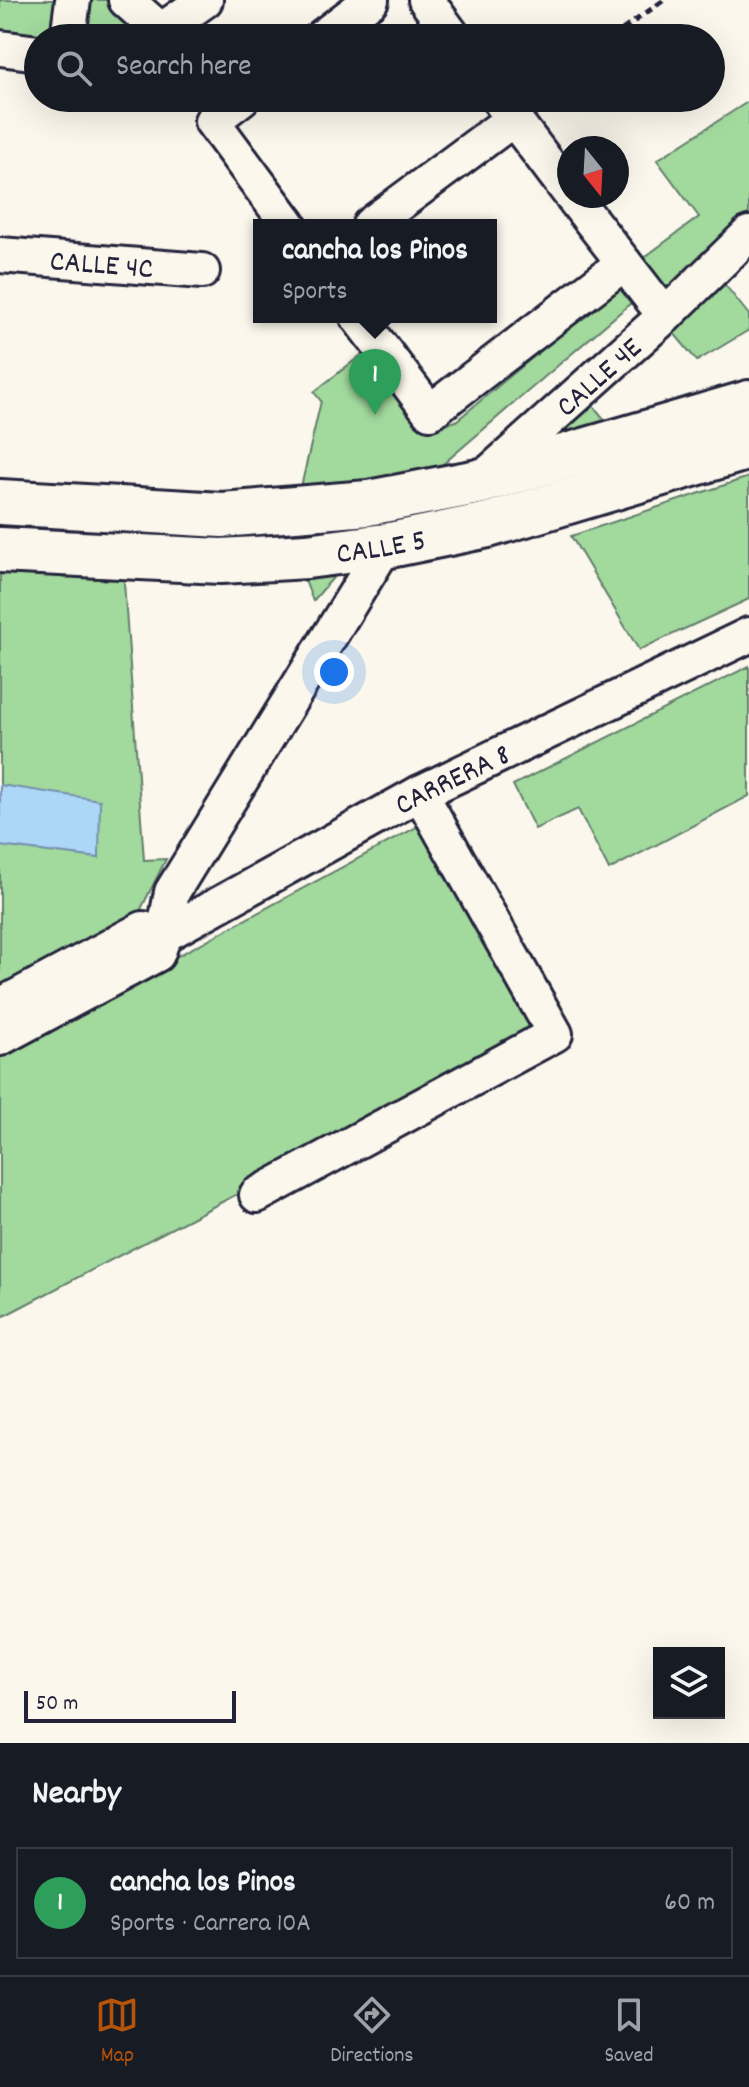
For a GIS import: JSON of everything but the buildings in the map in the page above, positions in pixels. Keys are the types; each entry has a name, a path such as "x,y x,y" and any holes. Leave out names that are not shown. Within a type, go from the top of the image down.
{"main road":[{"name":"CALLE 5","path":"0,502 222,515 368,503 478,482 749,403"},
{"name":"CALLE 5","path":"0,550 221,561 307,556 385,546 475,528 749,447"}],"street":[{"path":"70,24 73,0"},
{"path":"126,0 147,24"},
{"path":"170,24 205,0"},
{"path":"339,24 371,0"},
{"path":"426,0 444,24"},
{"path":"0,48 24,51"},
{"path":"224,112 212,121 285,219"},
{"path":"377,219 501,112"},
{"path":"509,112 557,175"},
{"path":"582,208 666,315"},
{"name":"CALLE 4E","path":"478,482 666,315 749,234"},
{"name":"CALLE 4C","path":"0,255 202,271"},
{"path":"363,323 430,412 624,263"},
{"path":"475,528 478,482"},
{"path":"307,509 307,556"},
{"path":"164,935 172,892 385,546"},
{"name":"CARRERA 8","path":"0,1038 157,954 164,935 420,793 749,635"},
{"path":"257,1195 555,1034 420,793"},
{"name":"CARRERA 8","path":"0,1006 143,929 164,935"}],"path":[{"path":"631,24 664,0"}],"green space":[{"path":"0,0 68,0 65,24 24,24 24,40 0,43"},
{"path":"78,0 119,0 134,24 75,24"},
{"path":"749,101 749,213 665,297 638,262 699,217 657,160"},
{"path":"718,276 749,315 749,330 697,361 668,326"},
{"path":"626,280 639,296 443,464 374,484 301,487 321,401 314,392 364,353 429,429 456,421"},
{"path":"715,390 721,399 518,456 585,396 610,426 664,412"},
{"path":"749,477 749,599 639,650 571,536"},
{"path":"0,518 284,526 284,539 198,544 0,535"},
{"path":"0,563 123,569 144,860 166,859 134,923 0,994"},
{"path":"343,566 313,601 301,570"},
{"path":"749,666 749,796 609,870 578,809 535,829 513,785"},
{"path":"422,824 537,1031 243,1191 0,1318 0,1052"}],"water":[{"path":"0,785 100,800 99,858 0,846"}],"place":[{"name":"cancha los Pinos","path":"375,415"}]}
